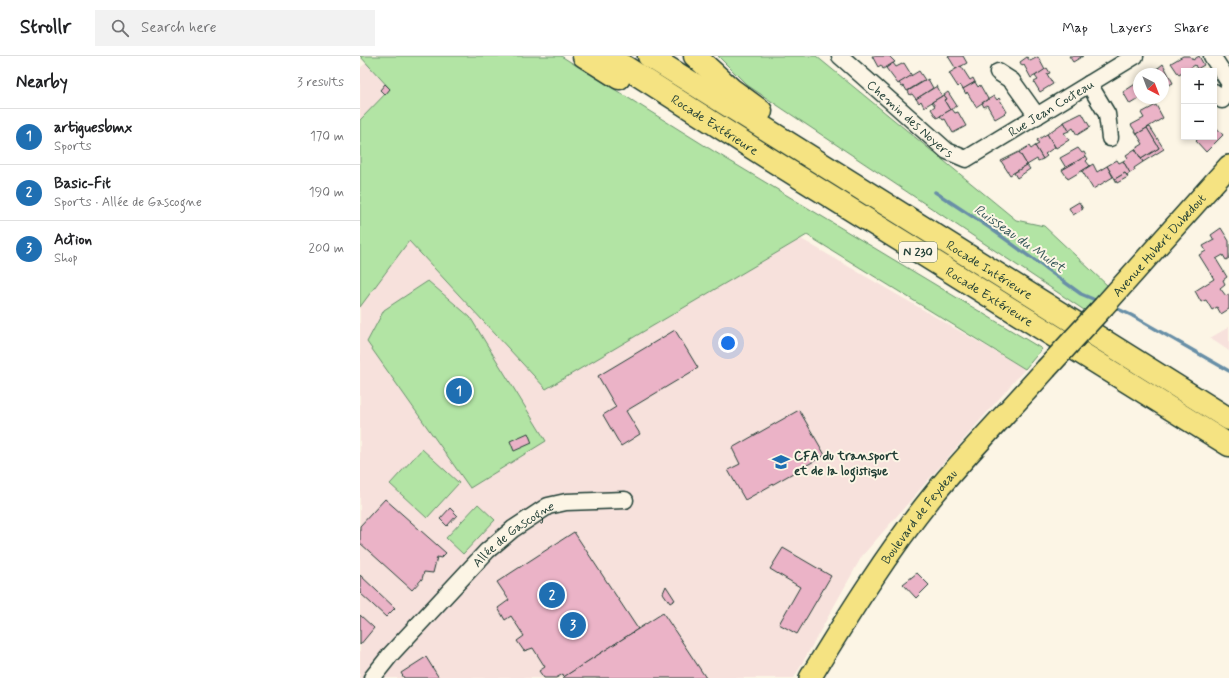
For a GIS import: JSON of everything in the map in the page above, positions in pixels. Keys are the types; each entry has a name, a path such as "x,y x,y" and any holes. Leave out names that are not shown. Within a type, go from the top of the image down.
{"highway":[{"path":"584,56 664,106 708,130 766,156"},
{"name":"Rocade Extérieure","path":"608,56 1229,445"},
{"name":"Rocade Intérieure","path":"649,56 1229,419"},
{"path":"694,56 731,89 786,129 869,194"}],"main road":[{"name":"Avenue Hubert Dubedout","path":"1046,369 1229,166"},
{"name":"Boulevard de Feydeau","path":"810,678 848,614 894,547 936,492 1046,369"}],"street":[{"name":"Chemin des Noyers","path":"840,56 947,151 966,159"},
{"name":"Rue Jean Cocteau","path":"966,159 1135,56"},
{"path":"1212,56 1222,80"},
{"path":"998,72 1012,81 1037,116"},
{"path":"1090,84 1107,114 1110,138"},
{"path":"1217,95 1222,100 1229,88"},
{"name":"Allée de Gascogne","path":"372,678 426,616 487,551 513,529 548,506 566,502 625,500"}],"shaded area":[{"path":"374,56 486,56 1025,369 862,556 794,678 360,678 360,68"},
{"path":"1229,327 1229,351 1210,338"}],"green space":[{"path":"360,56 561,56 715,152 1042,349 1025,369 807,235 546,389 409,241 360,307 360,120 390,89"},
{"path":"718,56 816,56 1016,220 1044,226 1108,286 1084,310 747,85"},
{"path":"428,281 470,317 546,441 470,488 367,342 384,310"},
{"path":"422,449 459,483 427,518 390,484"},
{"path":"478,504 495,520 463,554 446,538"}],"building":[{"path":"872,56 889,56 895,62 883,69 881,65 878,67"},
{"path":"948,56 963,56 967,63 956,69"},
{"path":"1069,56 1083,56 1073,62"},
{"path":"1183,56 1190,56 1193,60 1199,56 1204,65 1199,68 1196,68 1195,65 1190,68 1181,68 1181,74 1179,75 1171,63"},
{"path":"1027,57 1030,61 1038,57 1045,70 1031,78 1024,65 1022,66 1020,62"},
{"path":"893,63 896,67 904,63 912,76 898,84 886,68"},
{"path":"1163,64 1165,68 1158,68"},
{"path":"961,66 970,80 973,78 975,82 963,89 960,85 958,87 949,73"},
{"path":"1047,68 1050,73 1047,74 1053,84 1040,92 1034,82 1038,80 1035,76"},
{"path":"919,71 925,80 907,91 904,86 902,87 899,83"},
{"path":"1169,75 1173,83 1169,85"},
{"path":"928,79 933,88 916,99 912,94 910,95 908,91"},
{"path":"975,82 978,87 980,85 988,99 976,107 967,92 966,94 963,89"},
{"path":"385,84 390,89 385,95 380,90"},
{"path":"937,86 942,96 924,107 921,101 919,103 916,99"},
{"path":"1133,86 1133,102 1130,104 1123,92"},
{"path":"948,92 957,106 950,110 944,100 947,99 944,95"},
{"path":"944,95 947,99 944,100 950,110 937,118 931,109 935,106 932,102"},
{"path":"994,96 997,100 999,98 1007,112 995,119 987,105 984,107 982,103"},
{"path":"1156,105 1163,118 1137,134 1131,125 1144,118 1141,113"},
{"path":"952,109 955,113 958,112 966,126 953,133 945,119 943,120 940,116"},
{"path":"1082,113 1090,127 1077,135 1073,128 1069,131 1064,122"},
{"path":"1064,122 1069,131 1064,133 1069,140 1056,148 1047,134"},
{"path":"1150,127 1164,149 1143,162 1141,159 1159,148 1147,128"},
{"path":"1147,128 1159,148 1141,159 1135,149 1143,144 1137,134"},
{"path":"1217,128 1223,135 1206,152 1196,141 1217,140"},
{"path":"1047,134 1055,147 1045,154 1047,156 1043,159 1035,146 1039,144 1037,140"},
{"path":"1029,146 1031,149 1035,146 1043,159 1038,161 1037,159 1027,165 1019,152"},
{"path":"1078,148 1082,153 1084,152 1086,156 1066,168 1060,158"},
{"path":"1135,149 1143,162 1134,168 1135,170 1130,173 1123,161 1128,158 1126,155"},
{"path":"1019,152 1027,165 1010,175 1001,161"},
{"path":"1086,156 1088,159 1086,161 1090,166 1068,179 1062,170"},
{"path":"1117,160 1119,163 1123,161 1130,173 1127,175 1125,173 1115,179 1107,166"},
{"path":"1093,164 1097,172 1107,166 1113,177 1093,189 1082,171"},
{"path":"1027,165 1030,169 1017,178 1014,173"},
{"path":"1125,173 1128,177 1117,183 1115,179"},
{"path":"1079,202 1083,209 1073,215 1069,208"},
{"path":"1221,228 1229,241 1229,258 1226,260 1223,255 1216,259 1227,277 1223,280 1225,284 1220,288 1226,296 1229,294 1229,309 1221,314 1217,307 1212,310 1206,300 1201,302 1195,291 1214,279 1199,255 1206,251 1203,246 1214,240 1211,235"},
{"path":"675,330 698,368 626,411 640,434 621,446 603,415 616,407 598,376"},
{"path":"799,410 825,455 745,500 728,470 740,464 732,448"},
{"path":"528,433 532,443 514,451 510,441"},
{"path":"385,499 446,553 441,558 437,557 433,573 424,572 422,579 412,590 360,543 360,526"},
{"path":"450,508 457,515 447,526 440,519"},
{"path":"574,532 638,629 564,677 563,674 556,678 544,678 539,671 545,667 533,648 524,651 517,641 524,636 511,616 505,620 498,608 509,600 497,582"},
{"path":"783,548 831,576 797,634 779,624 800,587 770,569"},
{"path":"917,573 929,585 916,598 903,584"},
{"path":"360,575 395,608 386,617 360,593"},
{"path":"666,586 675,600 670,603 663,593"},
{"path":"663,613 706,678 562,678 638,629"},
{"path":"360,615 374,628 360,645"},
{"path":"426,657 439,678 404,678 401,673"}],"waterway":[{"name":"Ruisseau du Mulet","path":"935,192 990,228 1081,294 1093,299"},
{"name":"Ruisseau du Mulet","path":"1118,309 1229,371"}],"place":[{"name":"artiguesbmx","path":"459,391"},
{"name":"CFA du transport et de la logistique","path":"781,462"},
{"name":"Basic-Fit","path":"552,595"},
{"name":"Action","path":"573,625"}]}
